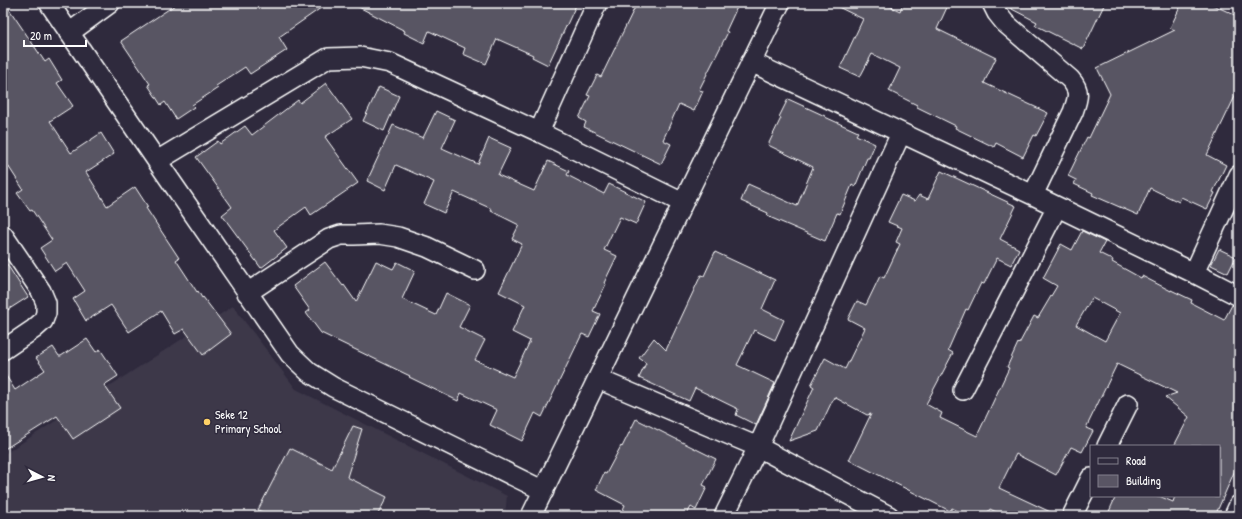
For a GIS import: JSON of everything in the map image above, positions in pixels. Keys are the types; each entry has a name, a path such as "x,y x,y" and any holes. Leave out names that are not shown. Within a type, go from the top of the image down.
{"street":[{"path":"49,3 156,161 290,354 310,372 333,387 544,490"},
{"path":"69,33 110,3"},
{"path":"539,132 597,3"},
{"path":"531,516 780,3"},
{"path":"992,3 997,13 1005,23 1070,79 1075,85 1078,93 1077,102 1073,112 1033,195"},
{"path":"156,161 328,58 360,57 390,63 539,132 683,203"},
{"path":"751,62 1033,195 1239,296"},
{"path":"724,516 758,447 901,133"},
{"path":"1194,273 1239,176"},
{"path":"963,390 1057,207"},
{"path":"247,293 329,239 341,235 379,234 398,237 427,247 475,270"},
{"path":"3,235 41,291 46,303 46,314 43,321 34,329 3,350"},
{"path":"598,379 758,447 889,516"},
{"path":"1108,445 1128,404"},
{"path":"1072,516 1090,480"},
{"path":"1234,516 1239,505"}],"shaded area":[{"name":"Seke 12 Primary School","path":"233,306 296,389 507,496 505,516 3,516 3,455"}],"building":[{"path":"3,3 5,3 45,62 49,59 62,80 57,83 73,106 50,121 71,153 101,133 114,154 86,172 107,206 135,187 148,207 146,208 179,258 176,260 197,292 198,291 202,298 203,297 231,334 203,355 184,329 175,334 161,311 129,332 111,305 86,321 73,299 85,291 67,263 55,271 40,248 52,240 32,210 30,211 17,193 23,189 3,158"},
{"path":"178,3 328,3 279,37 287,50 250,74 245,67 216,86 218,88 192,105 194,107 176,119 165,102 161,105 148,85 150,84 121,41"},
{"path":"351,3 577,3 548,65 532,57 533,55 497,39 486,64 463,54 465,48 429,31 424,43 404,33 405,31"},
{"path":"637,3 739,3 726,31 728,32 699,90 703,91 694,111 679,104 663,140 671,144 661,164 584,127 586,122 579,118 590,96 587,95 597,75 601,77"},
{"path":"830,3 883,3 900,11 903,3 949,3 937,29 996,58 984,83 1048,113 1036,136 1034,135 1023,157 996,143 994,147 955,128 956,126 917,107 917,105 889,91 900,68 872,54 860,77 840,68 863,19"},
{"path":"1004,3 1105,3 1083,49 1035,25 1037,22 1006,6"},
{"path":"1182,3 1209,3 1239,17 1239,88 1207,155 1226,165 1213,192 1215,193 1207,209 1181,197 1179,202 1150,188 1138,215 1092,195 1093,193 1074,184 1076,180 1068,176 1087,137 1089,138 1110,94 1097,68 1175,30 1170,28"},
{"path":"326,83 352,119 325,137 358,183 311,215 306,207 274,230 287,248 261,268 222,215 232,207 196,157 218,141 220,144 245,126 252,135 298,100 300,103"},
{"path":"379,87 399,96 384,131 363,121"},
{"path":"788,99 858,132 856,135 875,144 869,158 867,158 855,187 852,185 840,214 837,213 825,241 767,216 768,213 741,201 748,184 797,206 813,167 768,145"},
{"path":"436,111 455,120 442,148 478,164 489,138 511,148 498,175 534,191 548,161 569,171 567,175 604,194 609,184 646,202 636,224 620,217 604,250 617,256 593,311 600,314 589,337 582,334 542,417 535,413 522,441 490,425 497,410 461,393 458,401 321,333 306,313 310,310 293,286 325,262 356,302 376,261 393,269 397,262 415,271 402,299 436,315 446,293 470,305 459,327 485,340 475,360 513,377 530,341 512,332 525,305 499,292 522,244 512,239 519,225 491,211 492,209 454,192 444,213 424,204 434,182 396,165 385,190 367,181 393,125 423,138"},
{"path":"941,171 1016,206 1000,239 1019,249 1011,265 997,258 984,284 981,283 968,310 966,309 948,350 953,353 926,404 942,413 940,418 977,436 1009,368 1007,367 1018,343 1019,344 1034,316 1038,318 1057,286 1043,278 1061,244 1072,250 1082,231 1105,242 1099,253 1113,260 1112,262 1141,278 1142,276 1192,300 1191,303 1224,320 1232,305 1239,307 1239,461 1215,516 1107,516 1116,497 1161,497 1173,502 1175,497 1220,497 1220,445 1175,445 1189,417 1165,397 1177,393 1117,364 1086,428 1093,431 1082,452 1071,447 1056,475 1016,454 999,488 1059,516 1004,516 990,509 986,516 968,516 952,508 950,511 849,460 871,414 867,415 834,397 818,431 789,441 814,387 811,385 825,358 845,369 865,328 848,319 857,301 866,305 880,276 884,278 900,244 896,242 902,228 888,222 901,195 915,201 919,195 928,199","holes":["1092,298 1120,313 1105,341 1076,325"]},
{"path":"1219,249 1236,257 1228,273 1211,265"},
{"path":"715,252 775,280 762,309 784,320 775,340 754,330 737,365 775,383 756,425 736,415 738,409 695,388 689,401 639,378 646,363 639,358 654,338 666,350 701,275 704,276"},
{"path":"3,258 28,297 3,313"},
{"path":"87,339 96,352 100,349 118,376 104,385 120,408 73,439 57,416 3,450 3,371 15,390 45,370 36,358 53,347 59,356 61,356"},
{"path":"636,419 716,459 703,485 707,487 696,510 691,507 686,516 620,516 625,505 596,490 604,473 606,474 621,446 622,447"},
{"path":"353,426 362,429 347,477 387,497 377,516 270,516 258,510 290,448 332,469"}],"place":[{"name":"Seke 12 Primary School","path":"207,422"}]}
